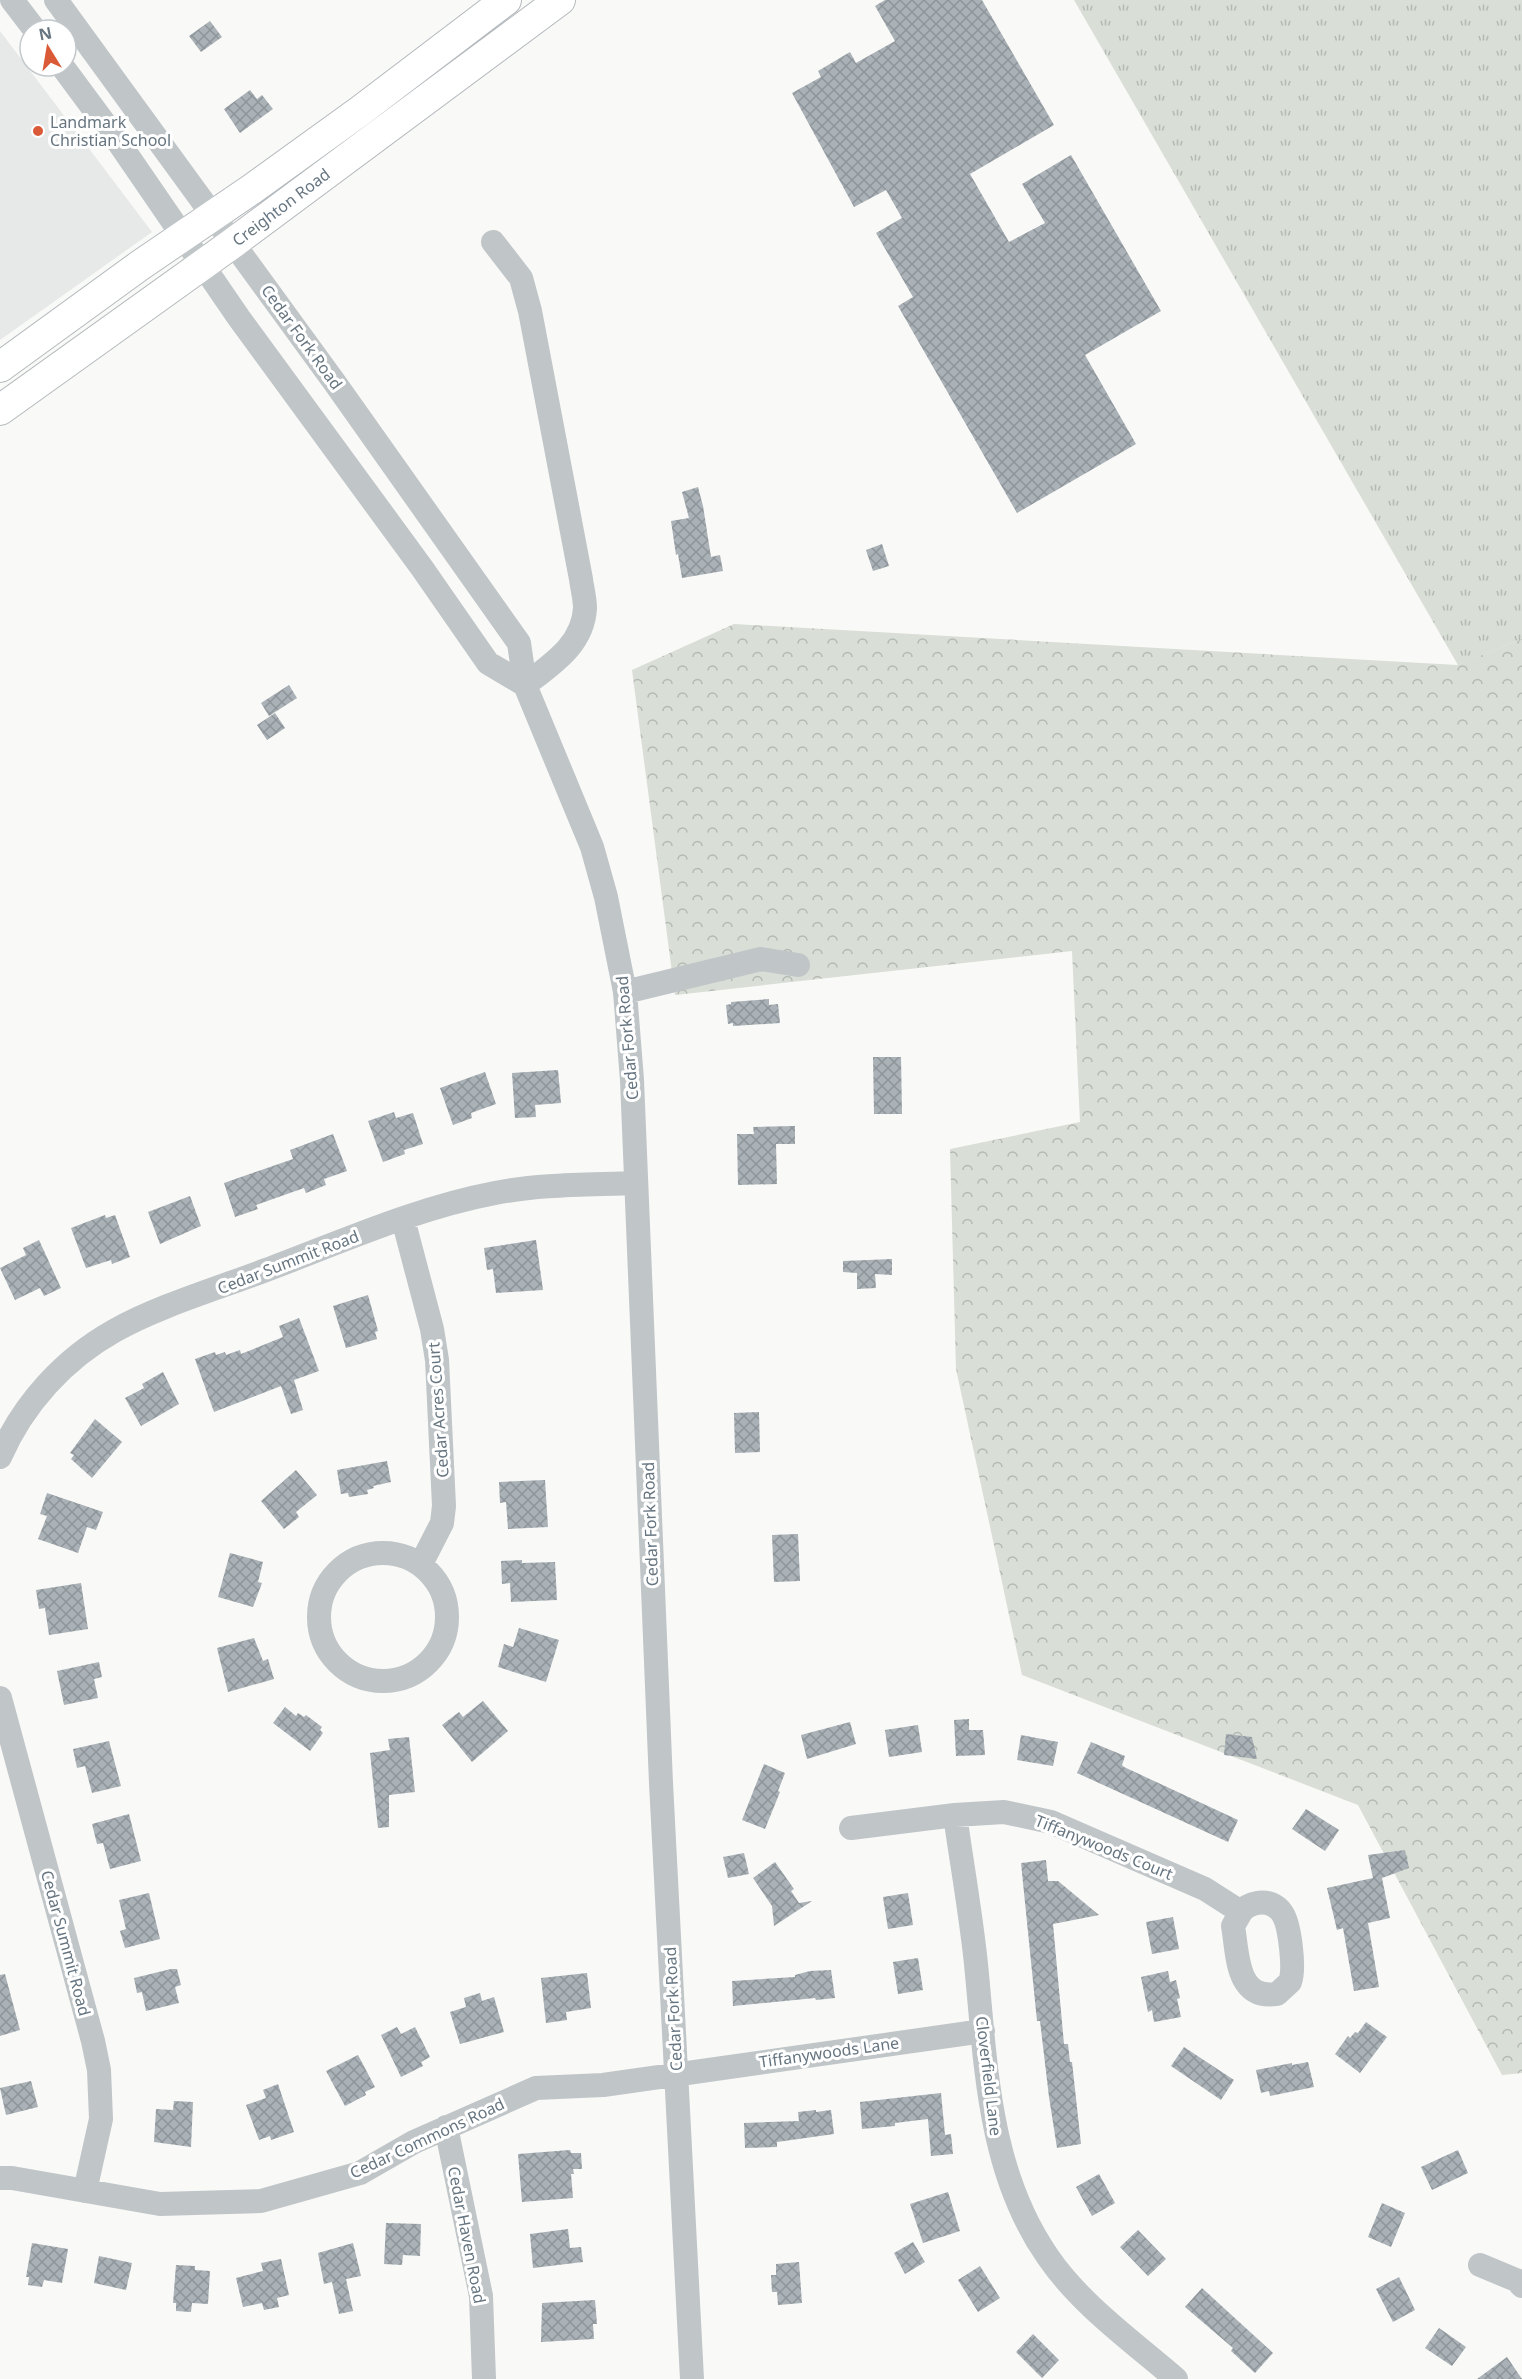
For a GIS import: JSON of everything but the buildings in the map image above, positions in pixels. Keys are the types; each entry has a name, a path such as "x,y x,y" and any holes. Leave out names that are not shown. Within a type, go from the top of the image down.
{"main road":[{"name":"Creighton Road","path":"0,367 360,111 506,0"},
{"name":"Creighton Road","path":"0,410 204,265 560,0"}],"street":[{"path":"12,0 25,18"},
{"name":"Cedar Fork Road","path":"56,0 519,643 525,685 592,848 609,908 625,992 632,1080 676,2073 692,2379"},
{"path":"71,78 184,235 239,318 467,630 488,663 525,685 568,650 578,634 585,608 530,311 521,278 493,242"},
{"path":"625,992 761,959 798,965"},
{"name":"Cedar Summit Road","path":"0,1457 23,1413 48,1383 76,1357 114,1330 168,1307 403,1219 496,1193 535,1188 636,1183"},
{"name":"Cedar Acres Court","path":"403,1219 432,1329 439,1389 444,1506 442,1523 421,1564"},
{"path":"395,1553 421,1564 432,1574 446,1599 447,1628 436,1655 414,1674 386,1682 372,1681 345,1669 334,1660 321,1634 319,1606 330,1579 340,1569 366,1555 395,1553"},
{"name":"Cedar Summit Road","path":"0,1698 99,2070 101,2118 85,2191"},
{"name":"Tiffanywoods Court","path":"851,1828 956,1815 1004,1812 1051,1822 1205,1889 1241,1912"},
{"name":"Cloverfield Lane","path":"956,1815 974,1949 992,2118 1001,2158 1015,2198 1029,2228 1067,2282 1098,2312 1176,2379"},
{"name":"Tiffanywoods Lane","path":"676,2073 982,2031"},
{"name":"Cedar Commons Road","path":"0,2178 12,2178 160,2204 261,2201 360,2173 414,2142 536,2088 603,2085 676,2073"},
{"name":"Cedar Haven Road","path":"446,2127 481,2296 484,2379"},
{"path":"1480,2265 1516,2280 1522,2286"}],"shaded area":[{"name":"Landmark Christian School","path":"0,31 18,55 18,78 36,78 152,232 0,340"}],"green space":[{"path":"1074,0 1522,0 1522,639 1458,665"},
{"path":"734,624 1457,665 1522,639 1522,2073 1502,2075 1358,1805 1022,1675 956,1369 950,1149 1080,1122 1072,951 675,995 632,670"}],"place":[{"name":"Landmark Christian School","path":"38,131"}]}
